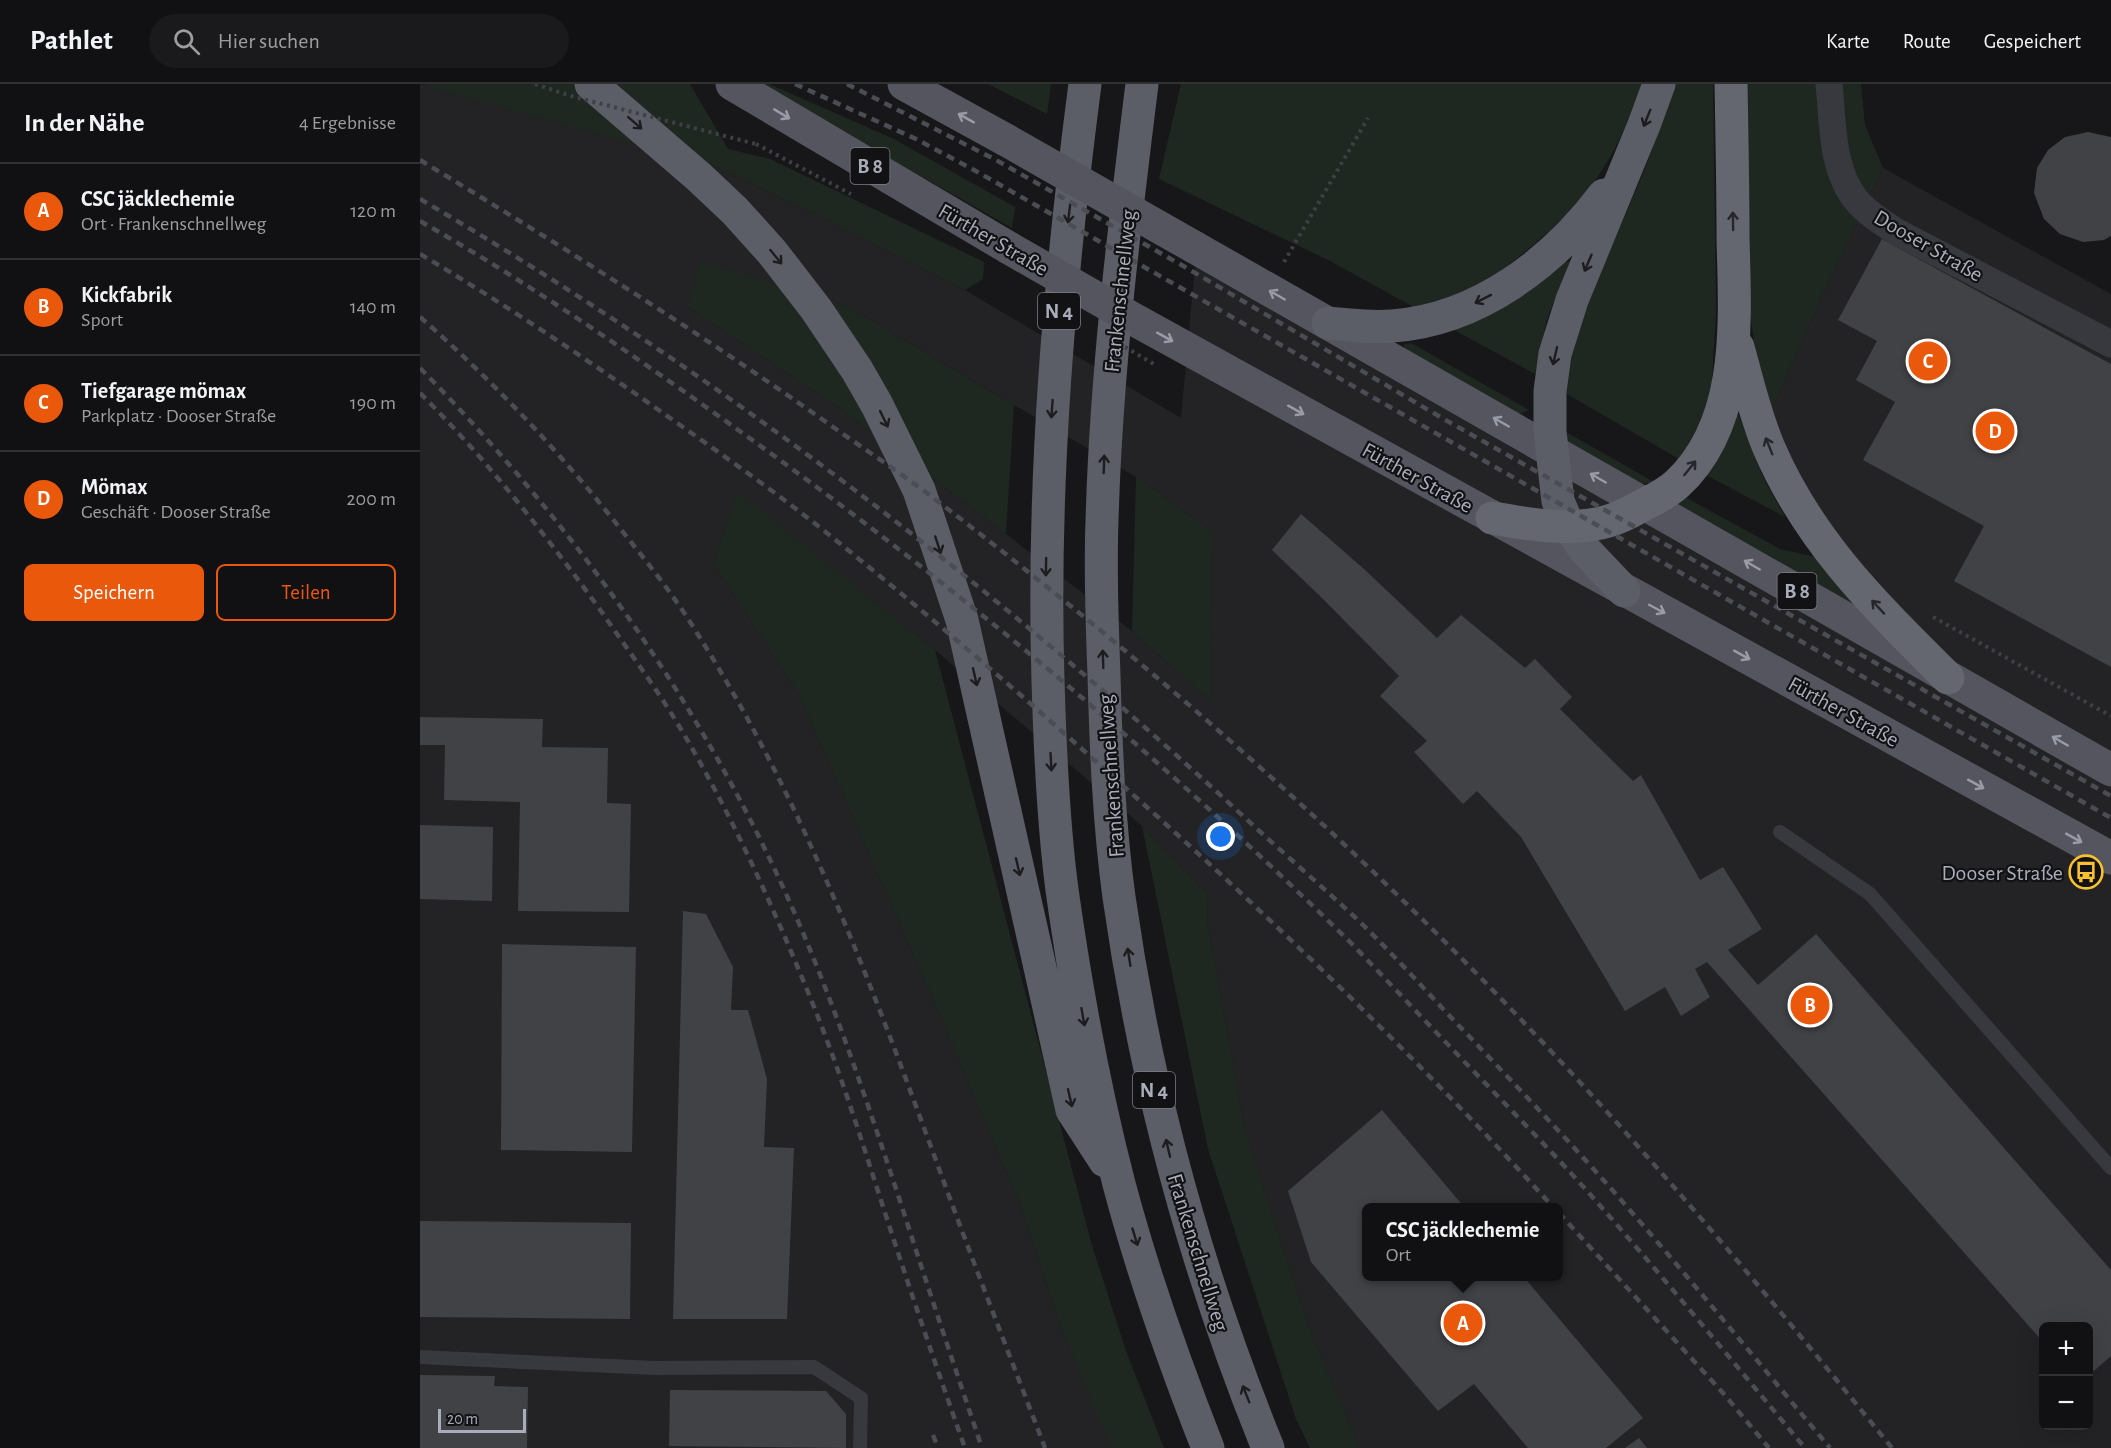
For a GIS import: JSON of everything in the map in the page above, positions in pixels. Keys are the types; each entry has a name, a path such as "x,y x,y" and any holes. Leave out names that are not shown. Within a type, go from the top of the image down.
{"highway":[{"path":"591,84 699,177 735,211 772,252 816,309 857,370 919,490 962,620 1072,1110 1118,1181 1164,1331 1208,1448"},
{"name":"N 4","path":"1085,84 1065,245 1051,424 1046,571 1048,712 1052,789 1062,889 1087,1041 1118,1181"},
{"name":"Frankenschnellweg","path":"1150,84 1140,99 1116,307 1105,442 1101,595 1105,718 1112,825 1119,895 1137,1008 1172,1163 1211,1297 1268,1448"},
{"path":"1624,591 1585,550 1569,527 1558,501 1549,413 1555,354 1572,300 1659,84"},
{"path":"1492,519 1569,527 1601,523 1626,514 1676,485 1700,456 1711,435 1727,385 1734,331 1731,84"},
{"path":"1328,323 1392,326 1414,323 1456,311 1494,294 1533,268 1576,230 1608,190 1633,150"},
{"path":"1734,331 1749,390 1768,446 1797,505 1832,555 1855,582 1948,678"}],"main road":[{"name":"Fürther Straße","path":"732,84 1009,248 1204,358 1492,519 2111,858"},
{"name":"B 8","path":"904,84 2111,770"}],"street":[{"name":"Dooser Straße","path":"1829,84 1841,175 1856,200 1873,217 1897,232 2111,344"}],"lane":[{"path":"1780,832 1870,894 2111,1168"},
{"path":"420,1357 654,1368 814,1367 861,1398 860,1448"}],"path":[{"path":"535,84 571,96 756,144"},
{"path":"1282,266 1368,118"}],"shaded area":[{"path":"420,84 711,165 814,213 965,290 1181,418 1195,266 1794,605 1846,549 1797,476 1770,414 1883,168 2111,294 2111,1448 1360,1448 1307,1322 1245,1130 1207,920 1208,895 1142,826 935,650 738,492 713,563 799,695 938,1011 1023,1212 1061,1328 1112,1448 420,1448","holes":["688,307 852,309 1136,477 1212,531 1211,702 1132,631 842,410"]},
{"path":"422,84 690,84 728,149 770,159 984,262 983,279 965,290 814,213 711,165"},
{"path":"759,84 769,84 894,139 1015,207 1012,228"},
{"path":"988,84 1051,84 1047,114"},
{"path":"1181,84 1642,84 1622,134 1610,156 1583,196 1566,215 1526,251 1493,276 1466,291 1417,309 1330,261 1159,179"},
{"path":"1675,84 1713,84 1716,312 1709,395 1697,432 1679,459 1565,393 1569,360 1590,297 1645,169"},
{"path":"1745,84 1861,84 1865,125 1883,168 1770,414 1755,349 1750,312"},
{"path":"701,261 852,309 1014,405 1006,534 842,410 688,307"},
{"path":"1570,261 1547,319 1535,374 1454,330 1512,302 1538,284 1563,262"},
{"path":"1411,343 1529,410 1518,415 1407,351 1403,345"},
{"path":"1735,406 1762,475 1785,517 1704,474"},
{"path":"1566,432 1654,482 1644,484 1634,482 1568,443"},
{"path":"1136,477 1212,531 1211,702 1132,631"},
{"path":"738,491 935,650 1091,1242 1126,1351 1164,1448 1112,1448 1109,1443 1061,1328 1023,1212 938,1011 799,695 713,563"},
{"path":"1685,497 1780,549 1815,557 1854,605 1675,504"},
{"path":"1142,826 1208,895 1207,920 1245,1130 1307,1322 1360,1448 1310,1448 1296,1419 1208,1149"}],"building":[{"path":"2088,132 2111,137 2111,236 2104,240 2083,242 2060,234 2044,219 2034,193 2037,168 2048,150 2065,137"},
{"path":"1882,239 2111,364 2111,667 1954,581 1984,526 1863,460 1895,402 1856,380 1877,341 1838,320"},
{"path":"1301,514 1364,569 1437,638 1461,615 1525,668 1535,659 1572,697 1560,709 1633,781 1641,775 1700,880 1723,867 1762,929 1728,950 1758,985 1816,934 2111,1270 2111,1356 2093,1372 2093,1322 2039,1322 2039,1337 1707,962 1695,969 1710,997 1681,1016 1665,987 1625,1011 1521,837 1477,791 1463,804 1414,752 1427,741 1380,696 1399,676 1272,550"},
{"path":"420,717 543,719 542,747 608,748 607,803 631,804 629,912 518,911 520,802 444,800 445,745 420,745"},
{"path":"420,825 493,827 492,901 420,899"},
{"path":"683,911 706,914 733,967 731,1010 748,1010 767,1079 764,1147 794,1148 787,1319 673,1319"},
{"path":"502,944 636,947 632,1152 501,1150"},
{"path":"1382,1110 1461,1203 1362,1203 1362,1281 1527,1281 1643,1418 1606,1448 1528,1448 1474,1384 1438,1411 1311,1262 1288,1191"},
{"path":"420,1221 631,1223 630,1319 420,1317"},
{"path":"420,1375 495,1376 494,1386 528,1387 527,1448 420,1448"},
{"path":"670,1390 826,1391 846,1414 846,1448 669,1446"},
{"path":"1639,1438 1647,1448 1625,1448"}],"railway":[{"path":"795,84 916,139 974,170 2111,818"},
{"path":"847,84 996,160 1185,267 1442,418 2111,796"},
{"path":"420,160 687,327 916,485 1095,626 1246,754 1391,889 1577,1079 1715,1235 1892,1448"},
{"path":"420,199 532,267 642,338 855,490 958,571 1158,739 1348,911 1401,964 1608,1186 1830,1448"},
{"path":"420,221 504,271 587,325 748,437 905,554 1058,677 1133,741 1206,806 1349,941 1540,1140 1643,1254 1805,1448"},
{"path":"420,254 546,333 639,396 776,494 873,570 1010,686 1226,879 1448,1095 1549,1203"},
{"path":"420,317 499,392 549,444 596,499 679,605 737,699 807,837 838,907 1045,1448"},
{"path":"420,368 471,421 519,477 566,533 610,592 652,652 691,714 762,843 803,932 838,1022 871,1114 982,1448"},
{"path":"420,393 492,471 580,582 660,696 716,791 765,893 821,1024 965,1448"},
{"path":"1563,1217 1723,1393 1769,1448"},
{"path":"933,1435 938,1448"}],"place":[{"name":"Tiefgarage mömax","path":"1928,361"},
{"name":"Mömax","path":"1995,431"},
{"name":"Dooser Straße","path":"2086,872"},
{"name":"Kickfabrik","path":"1810,1005"},
{"name":"CSC jäcklechemie","path":"1463,1323"}]}
